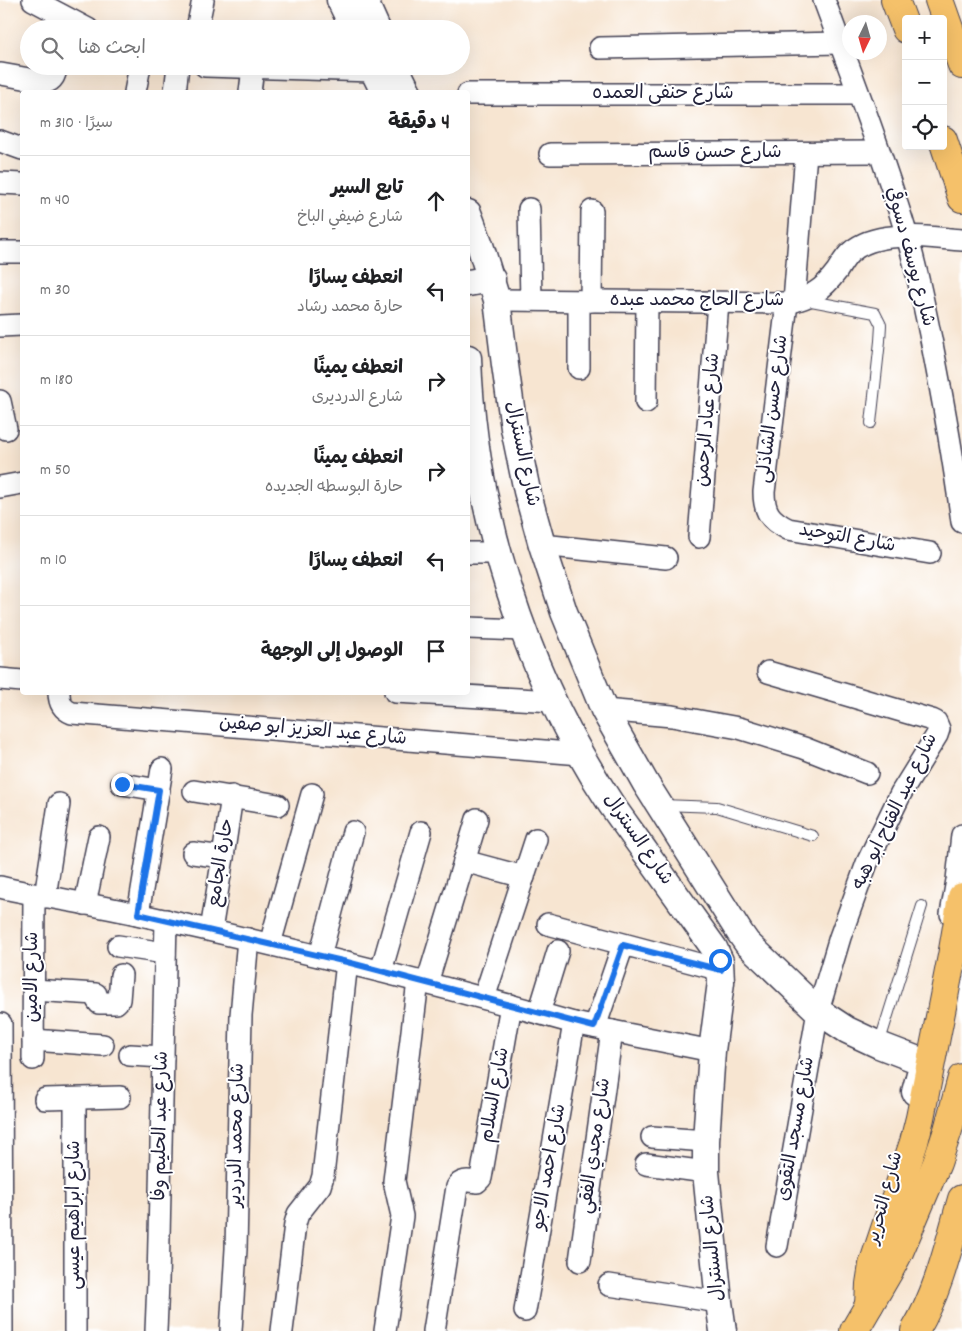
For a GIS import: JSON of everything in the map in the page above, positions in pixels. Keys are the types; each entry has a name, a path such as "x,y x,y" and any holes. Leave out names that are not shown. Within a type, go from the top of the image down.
{"highway":[{"path":"895,0 902,18"},
{"path":"939,0 962,65"},
{"path":"946,150 962,198"},
{"path":"869,1305 873,1265 914,1142 920,1118 962,897"},
{"path":"854,1331 899,1252 937,1163 962,1078"},
{"path":"915,1331 939,1279 962,1199"}],"street":[{"path":"33,0 61,20"},
{"path":"199,20 203,0"},
{"path":"340,0 350,20"},
{"path":"364,0 373,20"},
{"name":"شارع يوسف دسوقي","path":"824,0 879,152 907,237 926,315 942,395 956,474 962,522"},
{"path":"600,48 840,43"},
{"path":"1,74 46,82 53,79 54,75"},
{"path":"135,90 138,75"},
{"path":"176,90 177,75"},
{"path":"250,90 252,75"},
{"path":"382,75 405,90"},
{"name":"شارع حنفى العمده","path":"470,94 858,94"},
{"path":"0,141 20,147"},
{"name":"شارع حسن قاسم","path":"550,154 879,152"},
{"name":"شارع حسن الشاذلى","path":"769,515 764,504 764,492 794,301 806,153"},
{"path":"0,183 20,184"},
{"path":"529,209 531,300"},
{"path":"578,368 592,211"},
{"name":"شارع السنترال","path":"470,218 480,244 485,287 505,365 514,428 527,490 542,545 564,612 604,710 659,804 747,943 818,1012 847,1030 923,1062"},
{"name":"شارع الحاج محمد عبده","path":"485,287 531,300 718,303 794,301 815,293 826,285 850,253 864,244 893,236 962,240"},
{"path":"0,252 20,252"},
{"path":"646,302 646,402"},
{"name":"شارع عباد الرحمن","path":"699,537 718,303"},
{"path":"0,326 20,325"},
{"path":"0,401 10,428"},
{"name":"شارع السنترال","path":"470,420 471,444 498,553 523,630 553,701 610,803 714,948 720,965 721,982 712,1051 706,1141 706,1172 723,1331"},
{"path":"0,488 20,483"},
{"name":"شارع التوحيد","path":"769,515 777,524 788,529 930,553"},
{"path":"542,545 666,558"},
{"path":"470,553 498,553"},
{"path":"470,628 523,630"},
{"name":"شارع عبد الفتاح ابو هبه","path":"768,672 932,720 936,722 939,729 938,735 901,793 867,864 840,937 818,1012"},
{"path":"0,679 20,681"},
{"name":"شارع عبد العزيز ابو صفين","path":"60,695 59,700 62,706 66,711 72,713 581,754"},
{"path":"448,695 553,701"},
{"path":"604,710 672,716 739,728 804,748 867,773"},
{"path":"138,914 162,769"},
{"path":"122,784 159,790"},
{"name":"حارة الجامع","path":"194,790 278,805"},
{"path":"270,944 312,794"},
{"name":"حارة الجامع","path":"211,930 224,857 232,796"},
{"name":"شارع الامين","path":"59,804 40,896 33,990 33,1050 103,1045"},
{"path":"385,1331 402,1216 394,1181 423,982 477,819"},
{"path":"320,956 353,832"},
{"path":"381,971 421,832"},
{"path":"923,1062 957,880 962,835"},
{"path":"85,904 99,837"},
{"path":"484,998 536,840"},
{"path":"192,853 224,857"},
{"path":"464,861 524,877"},
{"path":"0,887 211,930 347,962 594,1027 712,1051"},
{"name":"شارع عبد الحليم وفا","path":"156,1331 166,920"},
{"path":"548,924 623,945 720,965 747,943"},
{"name":"شارع محمد الدردير","path":"230,1331 236,1248 241,1015 248,939"},
{"path":"594,1027 623,945"},
{"path":"118,946 165,953"},
{"path":"539,1013 558,951"},
{"path":"282,1331 295,1224 298,1214 320,1186 323,1176 347,962"},
{"path":"33,990 96,994 99,1002 116,1004 119,1000 121,975"},
{"name":"شارع السلام","path":"434,1331 457,1187 462,1181 477,1182 481,1178 511,1005"},
{"name":"شارع مسجد التقوى","path":"777,1246 818,1012"},
{"path":"1,1024 2,1331"},
{"name":"شارع مجدي الفقي","path":"580,1261 594,1027"},
{"name":"شارع احمد الاجو","path":"525,1311 594,1027"},
{"path":"130,1055 163,1058"},
{"name":"شارع التحرير","path":"841,1331 852,1313 863,1285 923,1062"},
{"name":"شارع ابراهيم عيسى","path":"75,1098 75,1331"},
{"path":"45,1099 120,1098"},
{"path":"652,1137 706,1141"},
{"path":"646,1164 706,1172"},
{"path":"609,1285 719,1302"}],"lane":[{"path":"794,301 875,314 881,325 871,423"},
{"path":"659,804 717,807 813,836"},
{"path":"879,1045 922,906"}],"route":[{"path":"122,784 159,790 138,914 347,962 594,1027 623,945 721,970 720,960"}]}
